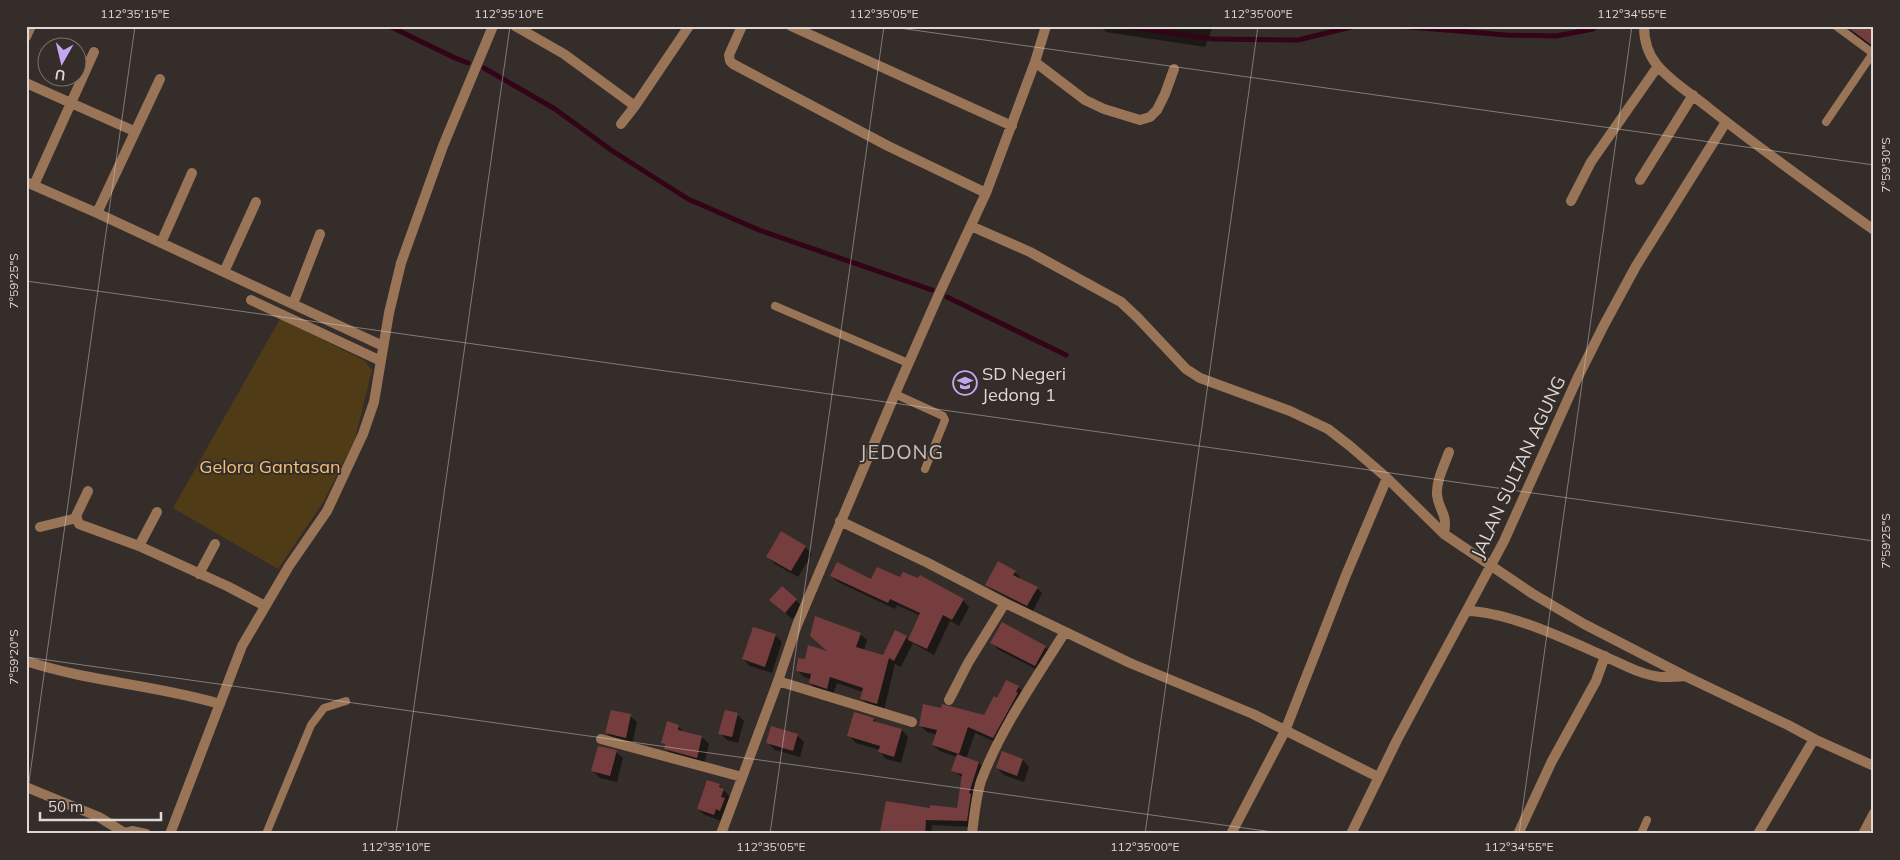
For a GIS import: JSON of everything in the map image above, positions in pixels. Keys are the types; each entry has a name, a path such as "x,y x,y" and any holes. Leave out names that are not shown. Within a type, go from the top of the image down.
{"street":[{"path":"26,37 31,26"},
{"path":"170,834 242,646 289,566 327,511 364,434 374,402 383,346 401,263 443,146 493,26"},
{"path":"515,26 564,54 635,106"},
{"path":"621,124 689,26"},
{"path":"742,26 729,55 730,61 734,64 888,146 986,193"},
{"path":"791,26 1012,126"},
{"path":"721,834 797,625 908,362 986,193 1035,62 1046,26"},
{"path":"1644,26 1645,39 1650,55 1658,66 1726,122 1874,230"},
{"path":"94,52 30,184 96,212 383,346"},
{"path":"1035,62 1086,100 1104,109 1140,120 1150,117 1157,110 1174,69"},
{"path":"1571,201 1591,162 1658,66"},
{"path":"96,212 160,80"},
{"path":"26,83 134,131"},
{"path":"1640,180 1693,95"},
{"name":"JALAN SULTAN AGUNG","path":"1351,834 1426,684 1504,541 1604,325 1636,266 1726,122"},
{"path":"161,243 192,173"},
{"path":"224,272 256,202"},
{"path":"971,226 1030,252 1121,302 1186,369 1200,378 1283,408 1328,429 1387,478 1444,534 1490,567 1584,624 1685,676 1874,766"},
{"path":"292,304 320,234"},
{"path":"250,300 381,361"},
{"path":"1444,534 1446,519 1437,496 1438,483 1449,452"},
{"path":"1231,834 1285,731 1346,575 1387,478"},
{"path":"88,491 77,518 79,524 139,546 265,606"},
{"path":"139,546 157,512"},
{"path":"40,527 77,518"},
{"path":"840,521 1065,632 1138,666 1227,702 1378,777"},
{"path":"199,574 215,544"},
{"path":"948,700 968,663 1005,603"},
{"path":"1467,611 1510,620 1542,630 1641,672 1660,677 1685,676"},
{"path":"972,834 981,783 990,762 1021,702 1065,632"},
{"path":"1518,834 1552,761 1596,681 1605,656"},
{"path":"26,661 72,674 184,694 220,704"},
{"path":"778,681 912,722"},
{"path":"601,739 742,777"},
{"path":"1758,834 1814,739"},
{"path":"26,787 99,817 122,833 132,831 146,834"},
{"path":"1863,834 1874,813"}],"lane":[{"path":"1826,122 1874,54 1836,26"},
{"path":"775,306 908,362"},
{"path":"894,394 943,416 945,420 925,469"},
{"path":"266,834 312,725 324,708 346,701"},
{"path":"1641,834 1648,820"}],"green space":[{"name":"Gelora Gantasan","path":"280,319 364,360 372,370 355,439 324,501 278,569 173,508"}],"building":[{"path":"1846,26 1874,26 1874,47"},
{"path":"781,531 806,546 791,571 766,557"},
{"path":"998,561 1016,571 1013,575 1038,587 1027,606 985,585"},
{"path":"837,562 871,579 877,567 900,577 903,572 918,578 920,575 964,599 952,620 943,615 927,649 908,640 920,613 890,599 888,603 830,576"},
{"path":"782,586 797,599 785,613 769,600"},
{"path":"815,616 861,633 856,647 883,655 895,630 907,636 894,661 889,658 877,704 860,699 863,688 830,677 827,689 809,683 811,674 796,671 798,658 805,659 808,645 827,651 810,636"},
{"path":"1002,622 1046,646 1035,666 990,643"},
{"path":"753,627 776,634 765,667 742,659"},
{"path":"1006,680 1019,686 1016,692 1018,693 993,738 968,727 959,754 932,745 937,730 919,726 923,704 941,708 942,704 984,715 994,696 997,698"},
{"path":"611,710 631,714 626,738 605,733"},
{"path":"725,710 738,713 732,737 718,734"},
{"path":"854,712 874,718 873,721 902,729 894,757 878,752 880,746 847,736"},
{"path":"667,721 679,725 678,730 702,736 697,758 664,749 665,744 661,743"},
{"path":"771,726 798,734 793,751 766,743"},
{"path":"598,746 617,750 610,776 591,771"},
{"path":"1002,751 1023,759 1017,776 996,768"},
{"path":"957,754 979,762 969,793 971,794 967,821 926,820 925,834 880,832 886,801 930,808 930,805 957,808 962,774 951,771"},
{"path":"707,780 720,784 719,787 724,789 721,797 725,798 720,811 716,809 714,815 697,809"}],"waterway":[{"path":"389,26 468,63"},
{"path":"1124,26 1213,39 1298,40 1355,26"},
{"path":"1398,26 1506,35 1556,36 1593,29 1596,26"},
{"path":"484,68 555,109 611,150 688,199 759,230 932,290"},
{"path":"947,297 1066,355"}],"place":[{"name":"SD Negeri Jedong 1","path":"965,383"}],"district":[{"name":"JEDONG","path":"902,451"}]}
